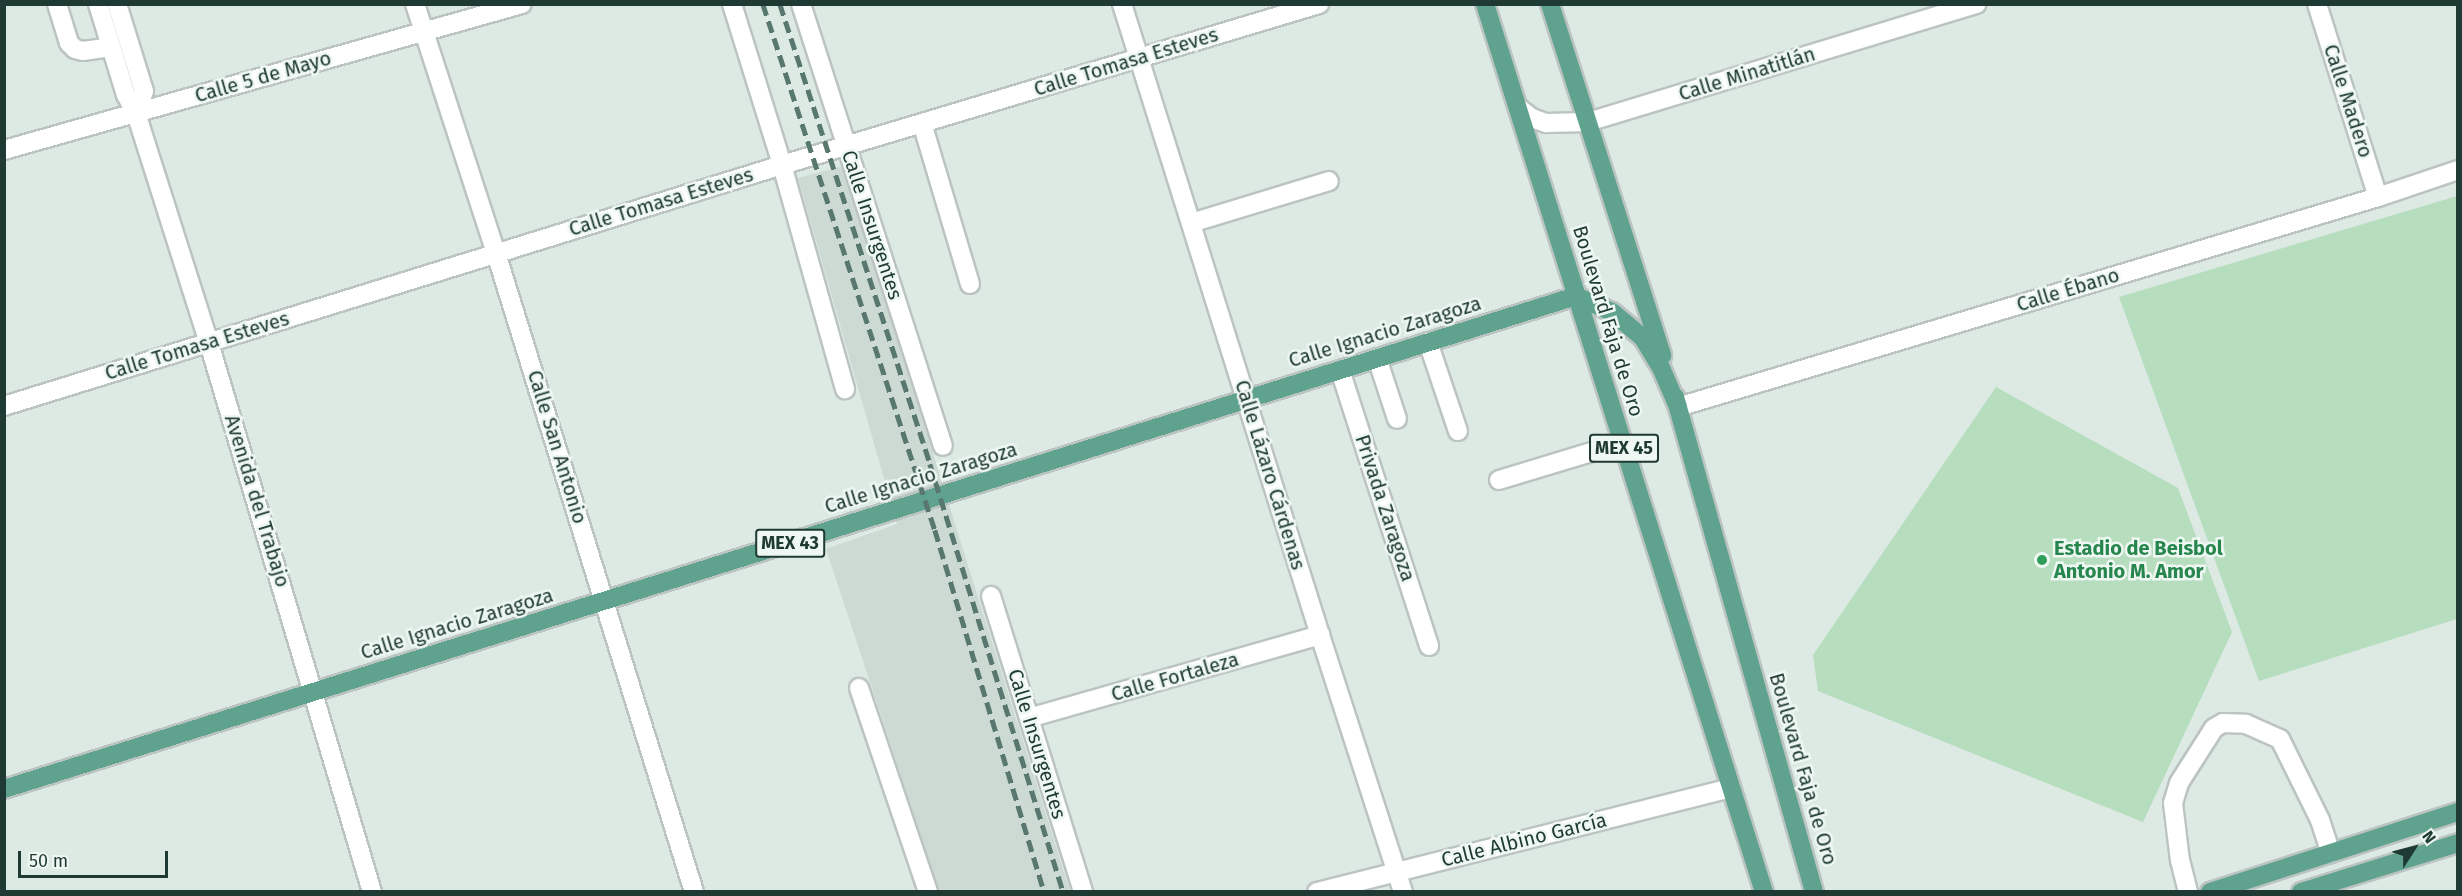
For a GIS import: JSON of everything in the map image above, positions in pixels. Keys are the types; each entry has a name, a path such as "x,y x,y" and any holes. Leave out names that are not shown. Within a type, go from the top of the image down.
{"main road":[{"name":"Boulevard Faja de Oro","path":"1485,4 1764,891"},
{"name":"Boulevard Faja de Oro","path":"1550,4 1678,408 1814,891"},
{"name":"Calle Ignacio Zaragoza","path":"4,789 1576,296"},
{"path":"1576,296 1612,312 1643,338 1662,370 1678,408"},
{"path":"2223,890 2457,812"},
{"path":"2301,891 2457,843"}],"street":[{"path":"57,4 69,43 75,49 83,51 111,47"},
{"name":"Avenida del Trabajo","path":"98,4 126,95 136,113 209,343 372,891"},
{"name":"Avenida del Trabajo","path":"117,4 144,91 136,113"},
{"name":"Calle San Antonio","path":"415,4 496,254 694,891"},
{"name":"Calle 5 de Mayo","path":"4,150 522,4"},
{"path":"732,4 782,165 844,389"},
{"name":"Calle Insurgentes","path":"801,4 944,446"},
{"name":"Calle Lázaro Cárdenas","path":"1122,4 1320,635 1403,891"},
{"name":"Calle Tomasa Esteves","path":"4,406 782,165 1319,4"},
{"name":"Calle Minatitlán","path":"1519,108 1532,118 1546,123 1588,123 1976,4"},
{"name":"Calle Madero","path":"2317,4 2378,197"},
{"path":"922,123 970,284"},
{"name":"Calle Ébano","path":"1678,408 2378,197 2457,170"},
{"path":"1191,223 1329,181"},
{"path":"1428,342 1458,431"},
{"path":"1377,358 1397,418"},
{"name":"Privada Zaragoza","path":"1340,370 1429,646"},
{"path":"1499,480 1604,448 1622,440"},
{"name":"Calle Insurgentes","path":"991,596 1083,891"},
{"name":"Calle Fortaleza","path":"1029,718 1320,635"},
{"path":"859,688 928,891"},
{"path":"2188,891 2180,861 2173,802 2179,783 2214,729 2223,723 2246,724 2280,739 2320,820 2331,853"},
{"name":"Calle Albino García","path":"1317,891 1731,788"}],"shaded area":[{"path":"843,166 1070,891 939,891 826,549 897,524 798,178"}],"green space":[{"path":"2457,196 2457,619 2259,681 2119,297"},
{"name":"Estadio de Beisbol Antonio M. Amor","path":"1996,387 2178,488 2232,632 2143,822 1818,691 1813,655"}],"railway":[{"path":"763,4 935,530 1044,892"},
{"path":"780,4 930,464 1063,892"}],"place":[{"name":"Estadio de Beisbol Antonio M. Amor","path":"2042,560"}]}
